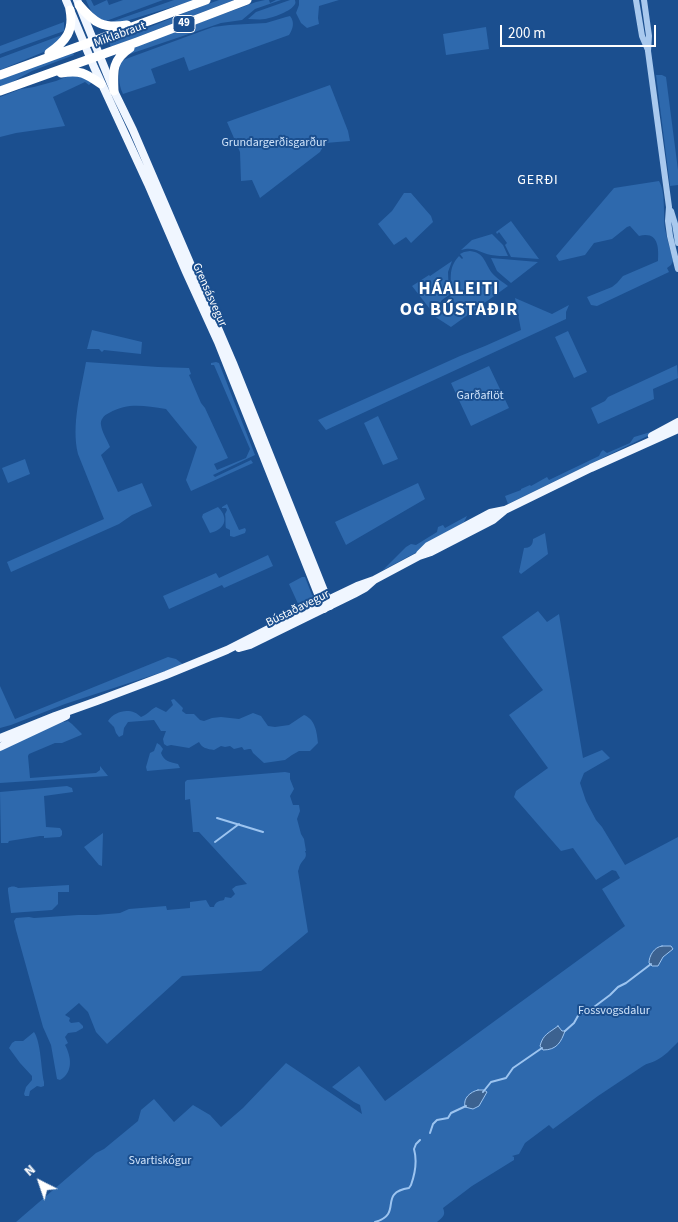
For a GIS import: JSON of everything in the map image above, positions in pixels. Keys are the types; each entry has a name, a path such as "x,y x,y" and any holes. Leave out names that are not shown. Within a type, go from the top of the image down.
{"highway":[{"name":"Miklabraut","path":"0,74 206,0"},
{"name":"Miklabraut","path":"0,91 247,0"},
{"path":"78,2 88,16 101,24 120,26 147,22"},
{"path":"39,60 58,47 67,37 72,20 70,10"},
{"path":"114,91 113,74 115,63 124,51 137,42"},
{"path":"46,75 78,72 88,75 101,84"}],"main road":[{"name":"Grensásvegur","path":"66,0 84,44 95,57 133,130 233,362 326,604"},
{"name":"Grensásvegur","path":"78,2 93,40 101,84 148,184 218,342 326,604"},
{"name":"Bústaðavegur","path":"636,447 653,435 678,422"},
{"name":"Bústaðavegur","path":"0,736 97,701 227,650 326,604 357,586 374,580 419,556 428,546 463,526 490,513 505,510 636,447 678,429"},
{"name":"Bústaðavegur","path":"0,747 97,701"}],"street":[{"path":"636,0 642,36 648,51"},
{"path":"644,0 649,31 648,51 669,207 675,224 678,243"},
{"path":"669,207 668,220 678,269"}],"green space":[{"path":"86,0 91,0 94,6 107,0 109,5 123,0 163,0 106,21 98,18 93,13"},
{"path":"174,0 195,0 123,22 108,23"},
{"path":"219,0 234,0 111,47 109,43 191,10"},
{"path":"269,0 270,3 281,0 255,9 242,20 221,23 121,57 136,46"},
{"path":"295,0 295,4 282,14 265,19 248,19 256,12"},
{"path":"299,0 339,0 319,6 319,24 307,28 301,23 296,13"},
{"path":"290,16 293,26 289,35 189,71 184,57 151,69 156,83 123,94 119,75 120,63 123,60 213,27 266,23"},
{"path":"64,22 64,31 0,54 0,46"},
{"path":"486,27 489,49 446,55 443,34"},
{"path":"62,35 64,37 46,51 0,70 0,58"},
{"path":"73,52 74,55 32,71 0,87 0,79"},
{"path":"80,73 92,82 89,85 85,82 53,97 65,126 0,137 0,97 21,89"},
{"path":"656,75 666,77 678,170 678,185 670,186"},
{"name":"Grundargerðisgarður","path":"330,85 350,141 325,143 320,152 260,198 252,180 241,181 240,152 227,122"},
{"path":"659,181 663,198 665,229 673,261 667,268 669,272 597,306 591,305 587,297 612,287 623,276 658,261 658,250 654,238 645,235 639,236 630,226 612,239 594,243 585,255 559,261 556,256 614,188"},
{"path":"404,193 411,193 431,216 433,222 411,243 406,237 394,245 378,224 392,211"},
{"path":"511,221 539,259 511,257 505,245 507,243 499,232 497,234 496,232"},
{"path":"492,234 503,245 508,256 491,255 470,249 461,250 472,240"},
{"path":"470,251 479,254 492,273 508,286 451,327 434,316 443,303 451,296 451,270 455,261 459,256 463,258 460,254"},
{"path":"491,258 538,262 511,283 497,271"},
{"path":"452,261 448,272 449,295 442,300 433,313 412,286"},
{"path":"515,298 552,314 569,305 566,319 326,430 318,420 521,330"},
{"path":"92,330 142,342 141,354 104,350 102,352 99,349 87,349"},
{"path":"568,331 587,372 574,378 555,337"},
{"path":"86,362 189,368 191,374 189,375 201,403 228,458 214,464 217,470 246,458 250,449 214,365 211,365 211,363 219,363 255,455 213,475 215,477 251,460 253,463 191,491 186,480 197,447 166,409 130,406 116,410 106,415 101,421 102,430 110,447 101,455 118,492 142,483 152,506 132,515 119,524 11,572 7,562 104,519 78,454 76,443 77,408"},
{"path":"677,365 678,378 653,389 654,399 598,424 591,408 605,401 608,397"},
{"name":"Garðaflöt","path":"489,366 509,408 471,426 451,383"},
{"path":"378,416 398,459 383,465 364,423"},
{"path":"664,428 508,504 505,496 531,486 547,477 549,480 599,456 603,450 607,453 630,443 634,437"},
{"path":"25,459 30,474 8,483 2,468"},
{"path":"418,483 425,499 346,545 335,522"},
{"path":"227,504 239,530 245,528 245,533 234,537 230,536 230,530 226,528 225,514 227,510 222,508"},
{"path":"218,507 224,516 224,523 215,532 210,533 202,517 203,514"},
{"path":"467,516 464,522 419,551 383,570 406,547 411,544 416,545 437,532 438,527 443,525 445,528"},
{"path":"545,533 548,554 521,574 519,572 524,548 532,544 533,539"},
{"path":"268,555 273,566 224,588 222,585 169,609 163,596 216,573 219,578"},
{"path":"305,577 312,595 316,597 316,601 247,636 300,608 289,584"},
{"path":"538,611 547,622 559,614 583,758 602,750 610,758 584,773 580,783 586,801 596,820 625,865 678,837 678,1042 667,1053 655,1061 644,1065 553,1129 549,1125 525,1143 519,1154 512,1156 514,1160 472,1186 443,1208 443,1216 437,1222 16,1222 96,1153 104,1149 138,1121 141,1110 154,1099 174,1122 193,1105 210,1115 221,1127 243,1108 286,1063 362,1114 360,1105 332,1087 359,1066 385,1101 625,926 602,889 620,878 616,871 612,870 596,880 573,848 561,851 514,797 516,791 548,768 509,715 543,690 502,637"},
{"path":"168,657 176,659 184,665 65,704 0,728 0,686 15,719"},
{"path":"174,699 186,714 194,714 204,721 221,717 239,719 253,713 261,716 268,726 275,727 289,725 304,715 313,723 318,743 310,751 299,751 285,760 264,763 251,749 244,750 242,747 234,749 230,746 221,746 214,750 205,748 199,742 189,748 167,746 164,744 163,739 166,731 161,731 154,720 128,722 124,728 123,735 119,737 114,727 108,721 115,714 124,711 133,712 141,717 156,707 166,712 173,705 171,700"},
{"path":"62,720 64,722 68,721 82,734 29,754 30,778 96,773 100,770 100,766 108,776 0,783 0,748"},
{"path":"157,743 163,749 161,753 164,758 169,762 178,764 180,768 147,771 146,767 150,753 154,751"},
{"path":"290,773 294,789 290,796 293,805 299,805 300,811 297,819 306,851 306,857 298,871 308,932 261,971 182,976 107,1044 96,1032 88,1012 79,1003 65,1015 70,1018 69,1021 71,1023 79,1022 83,1028 76,1032 68,1033 65,1037 68,1043 65,1045 69,1054 70,1064 68,1073 60,1080 57,1079 51,1045 43,1027 16,930 14,921 16,918 96,915 120,913 129,909 166,906 167,910 190,908 190,902 206,900 210,907 214,907 215,904 224,900 225,897 231,898 235,894 232,889 236,886 247,884 199,832 193,832 190,799 185,800 185,782 187,780"},
{"path":"67,786 72,788 73,792 44,796 46,827 60,828 62,835 60,837 44,838 44,836 40,836 1,843 0,792"},
{"path":"103,833 102,866 84,847"},
{"path":"69,885 69,892 58,892 58,904 52,910 11,913 9,887"},
{"path":"34,1032 39,1049 44,1086 37,1086 30,1091 29,1096 25,1096 26,1087 32,1080 32,1076 9,1048 15,1041 23,1041"}],"shaded area":[{"path":"662,946 671,946 673,949 663,957 658,966 652,966 649,963 651,955 654,950"},
{"path":"558,1026 562,1031 565,1031 560,1042 552,1049 543,1050 540,1046 543,1039"},
{"path":"478,1090 487,1092 479,1106 473,1109 465,1107 465,1101 468,1096"}],"waterway":[{"path":"217,818 263,832"},
{"path":"215,842 239,824"},
{"path":"565,1031 574,1023 579,1014 590,1010 618,987 651,964"},
{"path":"483,1092 491,1082 506,1078 513,1068 542,1048"},
{"path":"430,1133 433,1124 437,1120 448,1118 451,1113 466,1106"},
{"path":"375,1222 388,1214 394,1194 409,1188 411,1185 415,1167 414,1149 420,1140"}],"district":[{"name":"GERÐI","path":"538,181"},
{"name":"HÁALEITI OG BÚSTAÐIR","path":"459,300"}],"park label":[{"name":"Fossvogsdalur","path":"614,1011"},
{"name":"Svartiskógur","path":"160,1161"}]}
